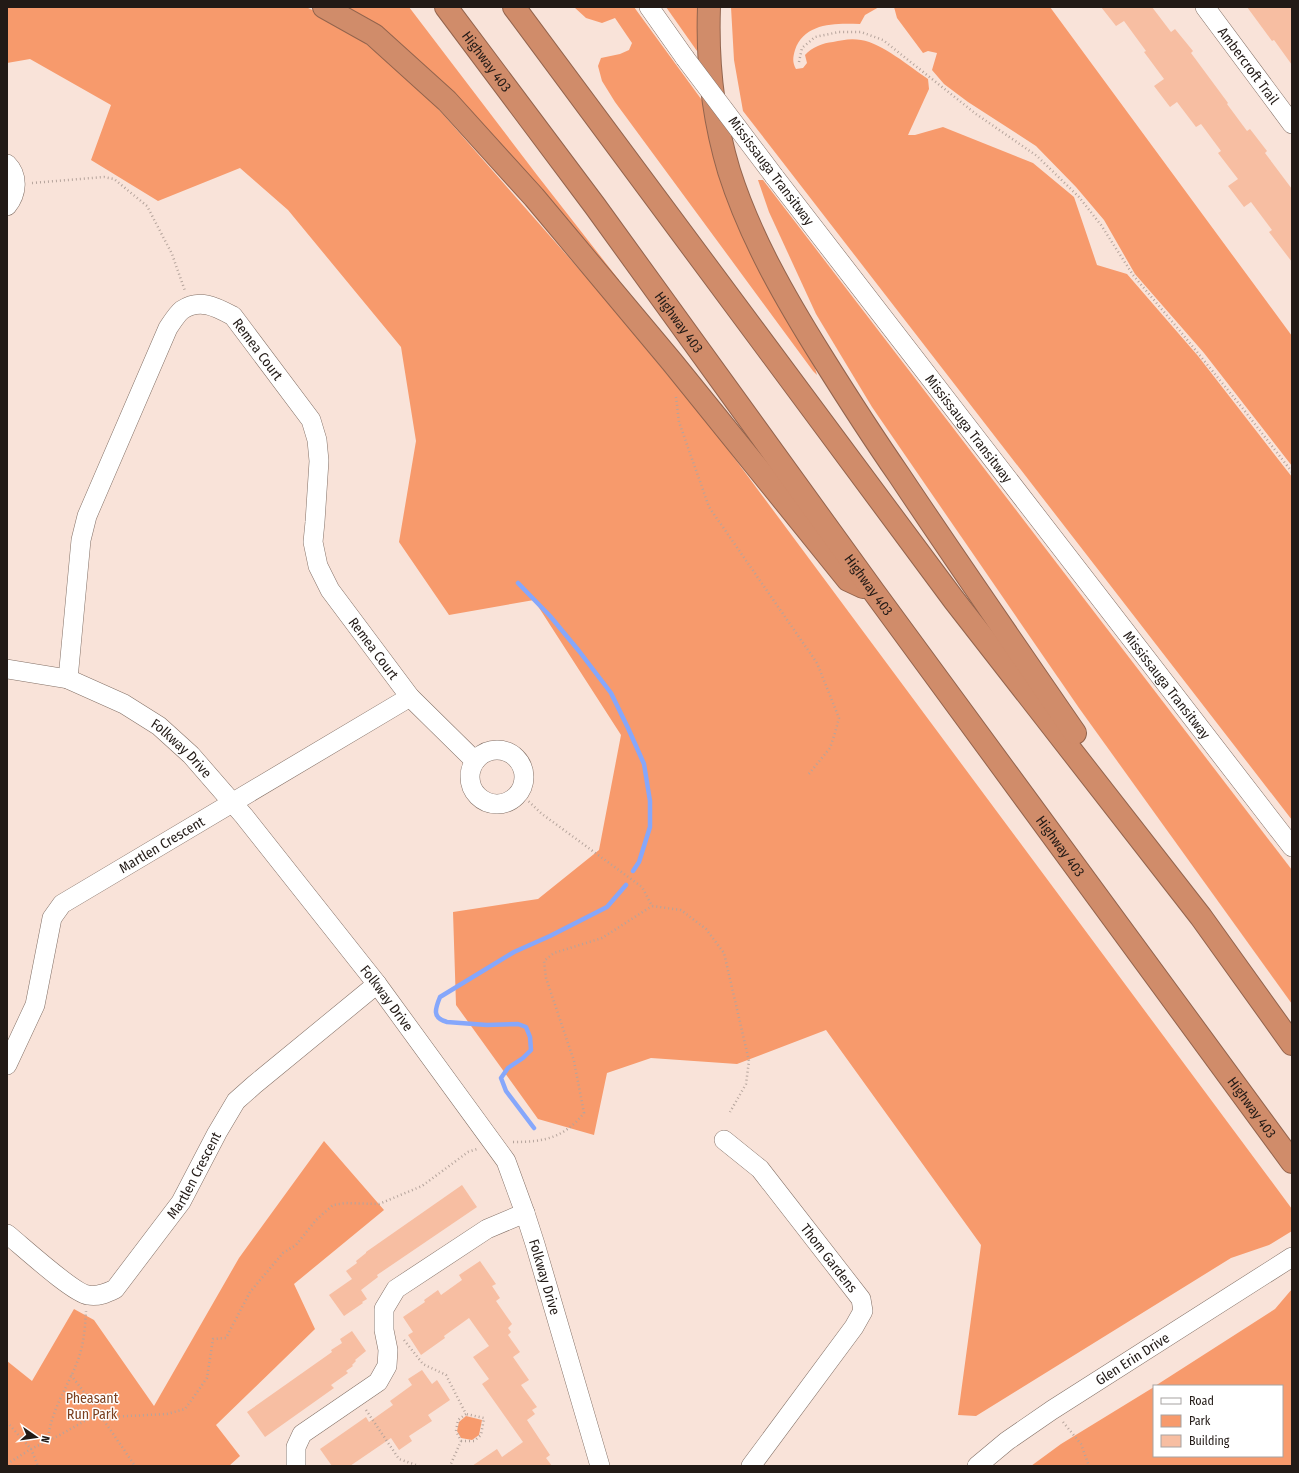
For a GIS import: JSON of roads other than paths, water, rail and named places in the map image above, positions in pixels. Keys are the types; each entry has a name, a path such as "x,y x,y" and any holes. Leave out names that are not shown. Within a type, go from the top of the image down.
{"highway":[{"path":"324,7 374,35 447,101 539,203 672,362 848,580 874,592"},
{"name":"Highway 403","path":"446,7 595,206 874,592 1292,1162"},
{"path":"514,7 954,600 1201,917"},
{"path":"709,7 710,64 714,108 722,145 739,199 757,243 784,294 807,334 884,453 973,586 1201,917 1292,1044"}],"street":[{"name":"Mississauga Transitway","path":"649,7 685,58 774,176 1292,847"},
{"name":"Ambercroft Trail","path":"1205,7 1292,124"},
{"path":"7,164 14,176 16,186 13,196 7,206"},
{"name":"Remea Court","path":"68,679 82,540 87,516 168,328 182,310 200,303 217,307 233,316 311,420 317,440 319,461 313,542 318,566 330,590 410,697 474,760"},
{"name":"Folkway Drive","path":"7,669 68,679 124,704 159,726 191,755 232,802 377,984 506,1161 525,1213 600,1466"},
{"name":"Martlen Crescent","path":"7,1065 35,1005 52,918 62,904 410,697"},
{"path":"492,750 503,750 513,755 520,763 524,773 524,783 520,793 511,801 501,805 490,804 480,800 473,792 469,781 470,770 474,760 483,753 492,750"},
{"name":"Martlen Crescent","path":"7,1234 74,1288 88,1295 103,1294 115,1289 181,1202 217,1133 236,1101 377,984"},
{"name":"Thom Gardens","path":"724,1140 760,1169 861,1299 863,1311 854,1327 751,1466"},
{"path":"296,1466 296,1447 302,1434 378,1382 386,1366 388,1350 384,1326 384,1309 396,1289 487,1229 525,1213"},
{"name":"Glen Erin Drive","path":"977,1466 1007,1441 1052,1410 1292,1257"}],"waterway":[{"path":"518,583 550,616 611,693 644,764 650,801 650,827 639,862 633,871"},
{"path":"534,1128 506,1091 501,1078 508,1068 523,1058 531,1050 530,1037 526,1027 518,1024 487,1025 447,1022 439,1018 437,1015 436,1009 438,1001 440,997 514,952 550,936 607,907 626,885"}],"park label":[{"name":"Pheasant Run Park","path":"92,1406"}]}
